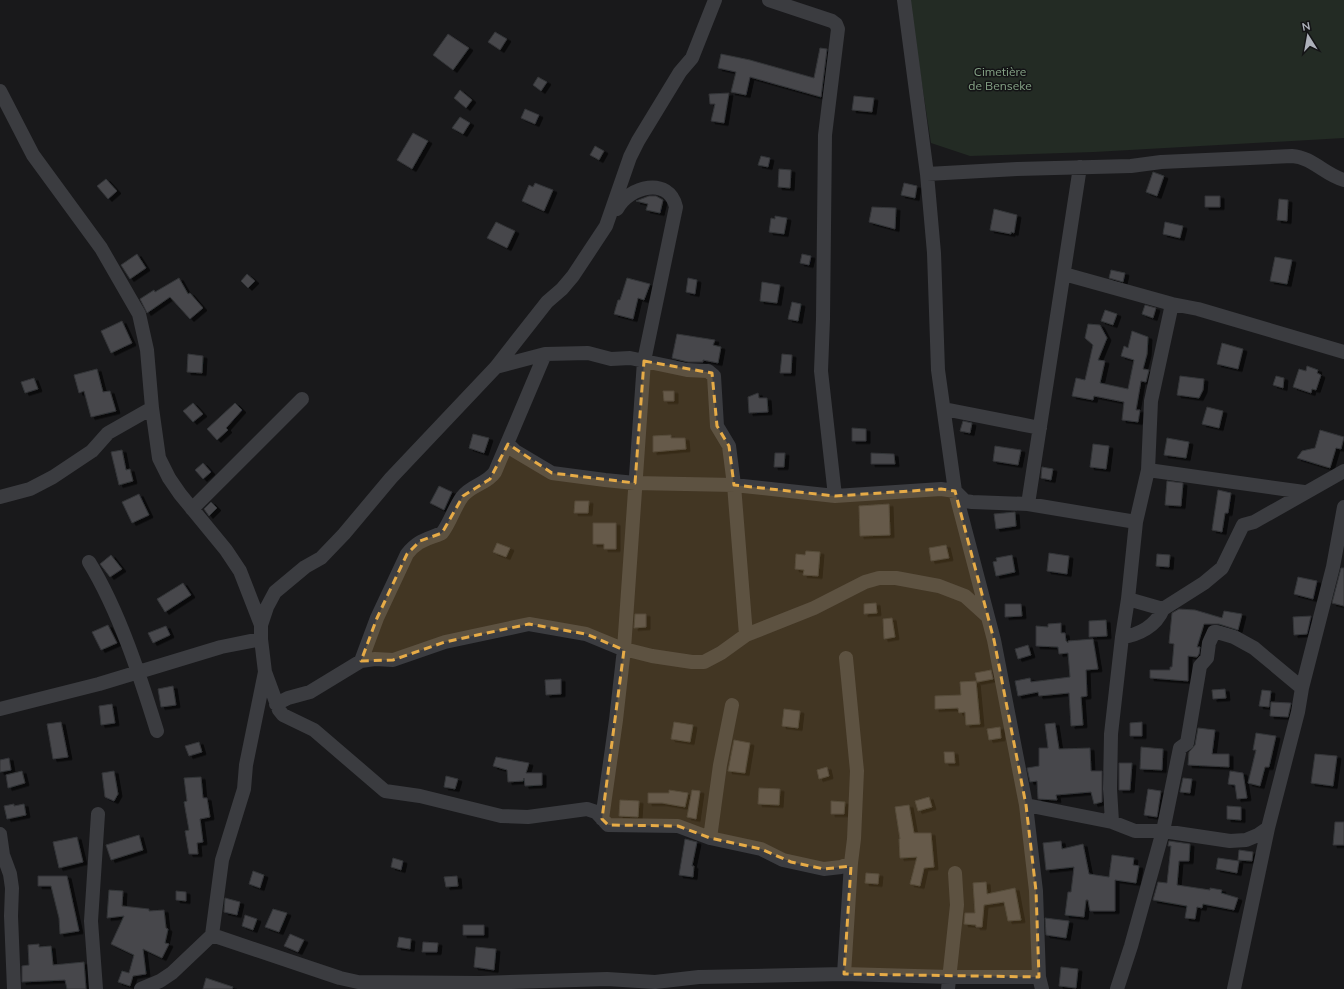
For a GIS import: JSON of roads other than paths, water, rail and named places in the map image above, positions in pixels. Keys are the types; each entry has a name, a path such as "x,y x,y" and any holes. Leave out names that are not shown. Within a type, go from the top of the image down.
{"street":[{"path":"606,226 630,157 638,141 680,72 692,58 715,0"},
{"path":"769,0 832,21 836,24 838,29 825,135 821,371 835,496"},
{"path":"212,935 340,978 358,982 465,986 607,979 655,982 699,977 844,974 949,983 1040,983 1036,891 1026,805 994,640 955,491 938,370 934,253 927,174 904,0"},
{"path":"0,91 33,155 101,248 139,314 147,350 152,408 159,458 169,478 192,510 226,550 240,570 261,625"},
{"path":"927,174 1131,166 1161,162 1298,156 1335,177 1344,180"},
{"path":"1028,504 1080,167"},
{"path":"602,819 624,649 644,361 675,214 675,200 671,195 659,189 644,188 622,199 573,276 562,289 547,302 496,367 392,478 344,534 321,558 305,567 275,592 267,607 261,625 261,640 265,672 276,704 283,715 314,730 385,791 420,796 501,816 528,817 587,809 596,812 602,819 608,825 619,826 661,824 678,826 710,838 749,845 783,860 824,868 841,867 851,863"},
{"path":"1064,274 1172,304 1198,309 1344,352"},
{"path":"1112,822 1110,789 1111,734 1122,637 1128,599 1136,522 1148,470 1150,401 1172,304"},
{"path":"496,367 545,354 588,353 611,359 630,358 687,370 708,371 712,373 714,376 717,426 729,446 734,484 746,635"},
{"path":"361,661 377,618 407,554 414,545 420,541 442,533 463,496 470,489 490,478 508,444 545,354"},
{"path":"192,510 302,399"},
{"path":"0,497 30,490 53,477 92,451 108,433 152,408"},
{"path":"944,409 1040,428"},
{"path":"508,444 515,451 552,473 635,483 734,484 835,496 941,489 955,491 966,501 1028,504 1136,522"},
{"path":"1148,470 1304,492"},
{"path":"1122,637 1132,636 1144,631 1160,618 1163,609 1204,583 1222,568 1243,525 1254,522 1304,492 1344,471"},
{"path":"1234,989 1268,828 1298,712 1302,688 1338,545 1344,507"},
{"path":"89,562 99,581 138,672 157,731"},
{"path":"276,704 288,698 310,692 361,661 375,659 393,660 445,642 529,624 586,634 624,649 652,656 692,662 704,662 721,653 746,635 814,608 865,582 879,578 907,579 939,586 965,596 988,617"},
{"path":"1128,599 1163,609"},
{"path":"1117,989 1131,946 1163,831 1180,748 1187,743 1200,666 1207,658 1209,643 1214,632 1234,638 1254,648 1302,688"},
{"path":"0,709 99,684 221,647 261,640"},
{"path":"844,974 851,863 854,839 857,771 846,658"},
{"path":"141,989 160,980 172,972 212,935 222,860 244,789 246,765 265,672"},
{"path":"710,838 720,764 732,705"},
{"path":"1026,805 1112,822 1135,831 1163,831 1240,841 1258,835 1268,828"},
{"path":"96,989 91,921 98,814"},
{"path":"0,834 3,855 10,874 12,888 11,916 14,989"},
{"path":"949,983 957,905 956,873"}],"park label":[{"name":"Cimetière de Benseke","path":"1000,78"}]}
